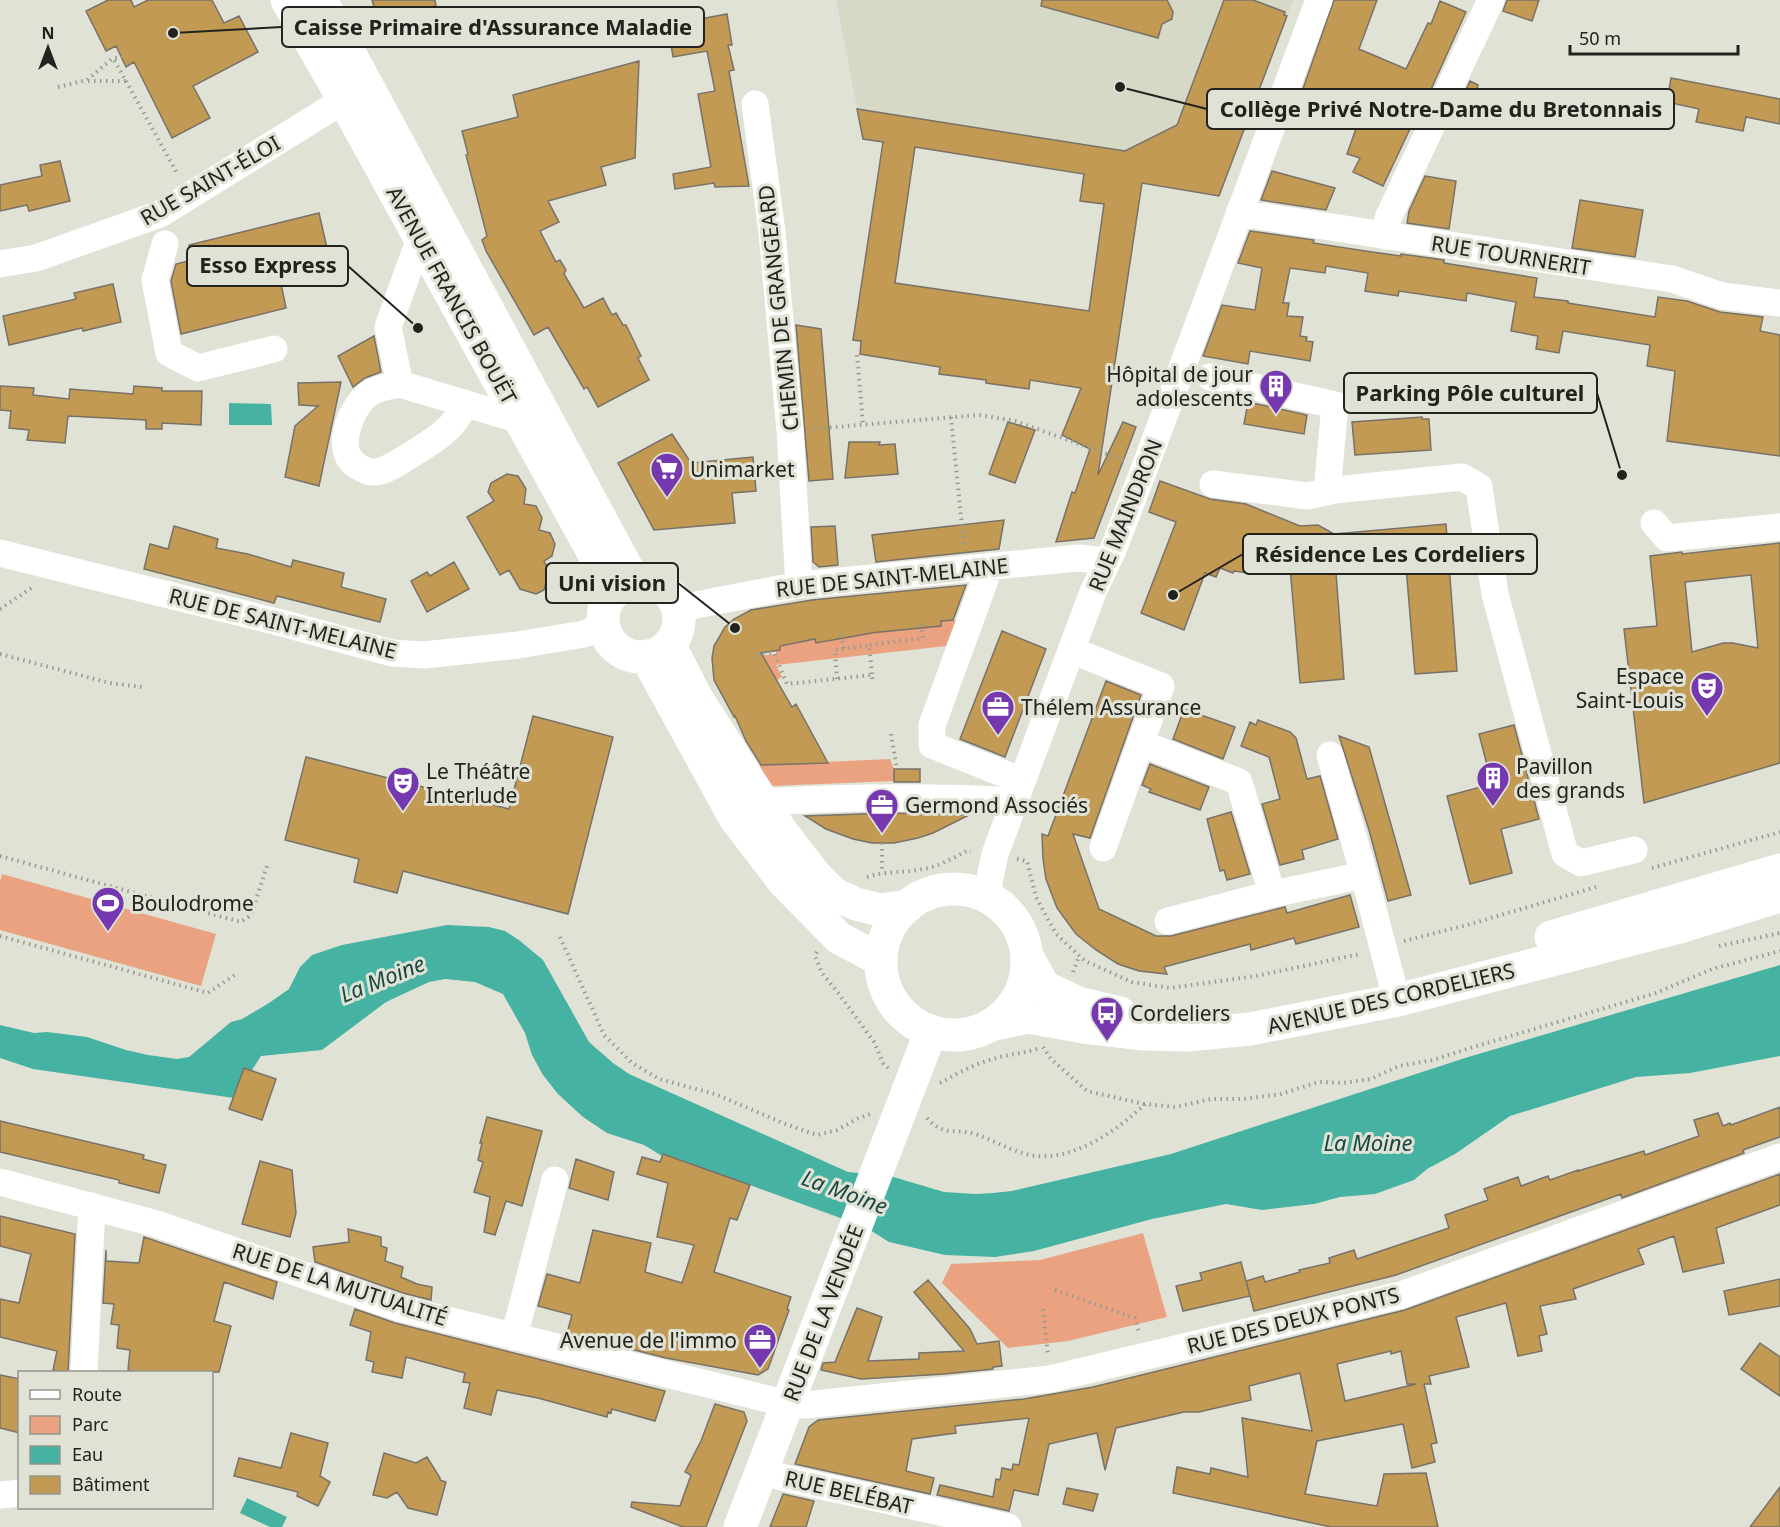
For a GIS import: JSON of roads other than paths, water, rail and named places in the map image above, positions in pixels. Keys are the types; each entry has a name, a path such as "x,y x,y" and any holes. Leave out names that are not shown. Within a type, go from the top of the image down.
{"main road":[{"name":"AVENUE FRANCIS BOUËT","path":"287,0 520,420 624,587"},
{"name":"AVENUE FRANCIS BOUËT","path":"321,0 624,587"},
{"path":"645,582 657,585 666,591 674,600 678,611 676,634 658,650 634,657 614,646 603,626 603,614 607,602 624,587 645,582"},
{"path":"658,650 696,697 782,832 816,876 834,894 848,901 880,910 908,906"},
{"path":"658,650 735,818 784,882 839,939 881,960"},
{"name":"AVENUE DES CORDELIERS","path":"1027,956 1044,987 1071,1000 1124,1014 1173,1019 1229,1016 1314,1002 1392,982 1780,870"},
{"path":"946,890 966,890 986,897 1001,907 1015,921 1024,938 1027,956 1019,994 1010,1008 994,1024 964,1035 931,1031 905,1017 895,1006 887,991 882,977 881,960 886,940 896,921 908,906 924,895 946,890"},
{"name":"AVENUE DES CORDELIERS","path":"994,1024 1028,1017 1144,1034 1186,1035 1250,1029 1398,1000 1683,926 1780,896"},
{"name":"RUE DE LA VENDÉE","path":"740,1527 888,1145 909,1080 931,1031"}],"street":[{"name":"RUE MAINDRON","path":"986,897 995,854 1018,791 1071,650 1145,467 1319,0"},
{"path":"1385,236 1388,218 1491,0"},
{"name":"RUE SAINT-ÉLOI","path":"0,264 36,258 160,214 344,100"},
{"name":"CHEMIN DE GRANGEARD","path":"754,104 772,232 790,431 799,585"},
{"name":"RUE TOURNERIT","path":"1239,213 1672,279 1722,296 1780,303"},
{"path":"400,384 388,327 420,238"},
{"path":"165,244 155,280 169,353 198,368 274,349"},
{"path":"1210,377 1335,405 1327,492"},
{"path":"465,404 459,417 446,433 378,472 367,471 352,464 345,452 346,434 356,411 367,395 400,384 520,420"},
{"path":"1213,484 1308,496 1462,477 1479,487 1495,594 1564,854 1581,863 1641,860"},
{"path":"1653,523 1666,538 1780,527"},
{"name":"RUE DE SAINT-MELAINE","path":"0,553 278,622 392,653 424,655 518,645 584,634 603,626"},
{"name":"RUE DE SAINT-MELAINE","path":"678,611 691,606 799,585 1078,558 1107,561"},
{"path":"978,567 932,725 932,746 1018,791"},
{"path":"1071,650 1161,686 1103,848"},
{"path":"1141,743 1239,782 1272,894"},
{"path":"1330,755 1392,982"},
{"path":"763,802 809,799 957,798 1018,791"},
{"path":"1168,921 1272,894 1364,875"},
{"path":"1582,952 1590,944 1646,927 1646,910"},
{"name":"RUE DES DEUX PONTS","path":"788,1404 806,1405 874,1399 1050,1379 1401,1295 1780,1157"},
{"path":"514,1337 555,1180"},
{"name":"RUE DE LA MUTUALITÉ","path":"0,1182 92,1206 223,1246 399,1308 788,1404"},
{"path":"84,1371 92,1206"},
{"name":"RUE BELÉBAT","path":"761,1471 1008,1527"},
{"path":"0,1495 18,1493"}],"water":[{"path":"229,403 271,404 272,425 229,425"},
{"name":"La Moine","path":"447,925 489,927 505,931 519,940 543,960 589,1042 629,1074 848,1172 890,1176 944,1192 976,1194 1012,1191 1171,1154 1465,1058 1780,965 1780,1056 1690,1073 1636,1077 1510,1116 1455,1154 1427,1169 1414,1180 1375,1194 1340,1197 1314,1204 1262,1210 1226,1204 1152,1219 1034,1251 995,1257 945,1255 889,1242 870,1230 835,1216 673,1157 663,1154 662,1156 644,1145 607,1133 583,1117 558,1094 543,1075 532,1055 525,1033 503,994 475,982 445,979 429,982 386,1002 322,1050 261,1056 234,1098 33,1069 0,1058 0,1025 34,1033 47,1032 87,1037 148,1055 177,1059 189,1057 231,1022 242,1019 289,989 300,967 312,955 342,945"},
{"path":"247,1498 287,1517 282,1527 270,1527 240,1513"}],"place":[{"name":"Caisse Primaire d'Assurance Maladie","path":"173,33"},
{"name":"Collège Privé Notre-Dame du Bretonnais","path":"1120,87"},
{"name":"Esso Express","path":"418,328"},
{"name":"Hôpital de jour adolescents","path":"1276,415"},
{"name":"Parking Pôle culturel","path":"1622,475"},
{"name":"Unimarket","path":"667,498"},
{"name":"Résidence Les Cordeliers","path":"1173,595"},
{"name":"Uni vision","path":"735,628"},
{"name":"Espace Saint-Louis","path":"1707,717"},
{"name":"Thélem Assurance","path":"998,736"},
{"name":"Pavillon des grands","path":"1493,807"},
{"name":"Le Théâtre Interlude","path":"403,812"},
{"name":"Germond Associés","path":"882,834"},
{"name":"Boulodrome","path":"108,932"},
{"name":"Cordeliers","path":"1107,1042"},
{"name":"Avenue de l'immo","path":"760,1369"}]}
